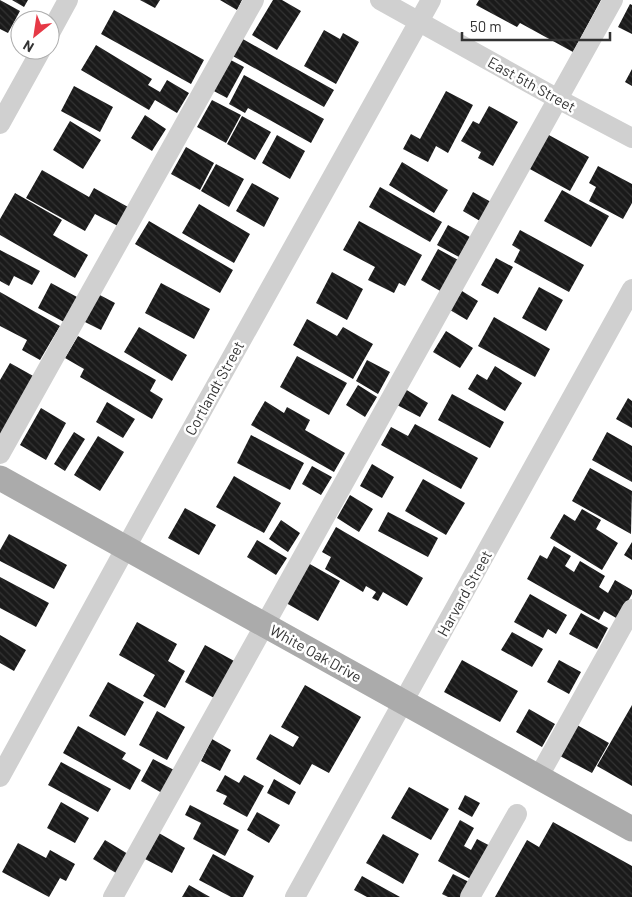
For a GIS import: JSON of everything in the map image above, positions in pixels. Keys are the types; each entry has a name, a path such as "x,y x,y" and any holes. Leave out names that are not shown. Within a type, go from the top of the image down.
{"main road":[{"name":"White Oak Drive","path":"0,478 632,829"}],"street":[{"path":"60,15 68,0"},
{"path":"0,454 254,0"},
{"name":"East 5th Street","path":"380,0 632,138"},
{"name":"Cortlandt Street","path":"0,777 430,0"},
{"path":"113,897 613,0"},
{"path":"0,124 35,60"},
{"name":"Harvard Street","path":"294,897 632,289"},
{"path":"539,776 632,609"},
{"path":"470,897 516,814"}],"building":[{"path":"0,0 18,10 10,10 10,29 8,33 0,29"},
{"path":"12,0 28,0 24,7"},
{"path":"140,0 160,0 155,8"},
{"path":"220,0 242,0 237,10"},
{"path":"273,0 282,0 301,11 277,50 252,35"},
{"path":"479,0 601,0 573,52 520,23 517,27 476,5"},
{"path":"630,4 632,5 632,34 618,27"},
{"path":"114,10 204,60 191,84 101,34"},
{"path":"324,30 340,39 343,33 359,42 336,84 304,66"},
{"path":"241,38 334,90 324,107 231,55"},
{"path":"96,45 152,79 148,85 160,92 167,80 189,93 177,113 155,100 149,110 81,70"},
{"path":"227,58 244,67 227,98 210,89"},
{"path":"632,69 632,86 625,82"},
{"path":"244,75 324,119 311,143 248,108 245,113 229,104"},
{"path":"74,86 113,107 100,132 61,111"},
{"path":"446,91 473,105 448,153 436,146 428,162 403,149 411,134 420,139"},
{"path":"212,100 241,115 226,143 197,127"},
{"path":"489,106 518,122 493,166 478,158 481,152 461,141 473,121 479,124"},
{"path":"145,115 166,129 152,151 131,138"},
{"path":"242,116 271,132 255,160 227,144"},
{"path":"70,121 101,140 83,169 53,150"},
{"path":"547,134 589,157 570,191 528,168"},
{"path":"277,135 305,151 290,179 262,163"},
{"path":"186,147 214,163 200,190 171,174"},
{"path":"402,162 448,190 434,213 389,185"},
{"path":"216,164 244,179 229,207 201,191"},
{"path":"598,166 632,184 632,203 623,219 589,201 596,187 589,183"},
{"path":"42,170 89,197 94,188 128,207 118,226 95,214 85,231 26,198"},
{"path":"252,183 279,198 264,227 236,211"},
{"path":"380,187 442,222 430,242 369,207"},
{"path":"562,190 609,216 591,247 544,221"},
{"path":"473,192 491,202 480,221 463,211"},
{"path":"15,193 62,220 53,235 88,255 75,278 0,235 0,219"},
{"path":"199,204 250,234 234,263 182,233"},
{"path":"149,221 233,270 220,293 135,244"},
{"path":"359,221 422,255 405,286 399,283 394,293 368,280 375,267 343,250"},
{"path":"448,225 470,237 459,257 437,245"},
{"path":"520,230 584,265 569,292 514,262 520,250 512,245"},
{"path":"438,249 460,261 442,292 421,280"},
{"path":"0,250 40,271 32,285 14,276 9,286 0,281"},
{"path":"496,258 513,267 498,294 481,285"},
{"path":"332,272 363,289 347,320 316,303"},
{"path":"51,283 77,297 64,322 38,308"},
{"path":"161,283 210,309 194,339 145,313"},
{"path":"539,287 563,300 546,331 522,318"},
{"path":"462,291 478,301 467,320 450,310"},
{"path":"0,292 60,326 40,360 22,350 27,340 0,326"},
{"path":"96,293 115,303 101,330 81,320"},
{"path":"494,317 550,349 535,377 478,346"},
{"path":"307,319 337,336 343,327 373,344 353,379 293,345"},
{"path":"139,327 187,355 172,381 124,352"},
{"path":"446,331 473,348 460,368 433,352"},
{"path":"78,336 156,380 150,391 163,399 152,419 80,377 84,369 65,358"},
{"path":"297,356 347,383 329,415 280,387"},
{"path":"367,360 390,372 378,394 356,381"},
{"path":"10,363 35,377 0,436 0,380"},
{"path":"495,366 522,383 505,411 468,389 477,374 487,380"},
{"path":"358,385 377,397 365,417 346,405"},
{"path":"405,389 428,403 420,417 397,405"},
{"path":"452,394 504,422 490,448 438,420"},
{"path":"628,398 632,401 632,428 616,419"},
{"path":"265,401 284,413 287,407 310,420 305,430 345,453 334,472 251,425"},
{"path":"107,402 135,419 123,438 96,422"},
{"path":"41,408 66,423 46,460 20,445"},
{"path":"415,424 478,458 461,489 381,445 391,427 408,436"},
{"path":"74,432 85,439 65,471 54,464"},
{"path":"607,432 632,446 632,482 592,460"},
{"path":"251,435 304,463 290,490 237,463"},
{"path":"98,436 124,452 100,491 74,475"},
{"path":"372,464 394,477 382,498 360,486"},
{"path":"312,466 332,477 321,495 302,484"},
{"path":"590,468 632,491 631,534 572,501"},
{"path":"234,476 281,503 264,533 216,507"},
{"path":"423,479 465,503 446,535 405,511"},
{"path":"350,495 373,509 359,532 337,518"},
{"path":"185,508 216,525 199,555 168,538"},
{"path":"582,509 601,520 596,529 618,543 602,570 550,538 564,514 575,521"},
{"path":"388,512 438,538 428,557 378,531"},
{"path":"281,520 300,533 288,552 269,539"},
{"path":"336,527 423,578 407,606 383,592 378,601 372,598 376,592 366,586 363,592 325,569 331,557 322,552"},
{"path":"9,534 67,565 54,589 0,561 0,550"},
{"path":"257,540 287,558 276,575 247,557"},
{"path":"632,542 632,560 624,555"},
{"path":"554,546 571,556 565,566 574,572 580,561 605,576 599,587 608,593 615,580 632,590 632,594 618,619 604,611 599,620 527,579 540,555 547,559"},
{"path":"308,563 340,581 318,621 286,603"},
{"path":"0,577 49,603 36,627 0,608"},
{"path":"530,594 567,615 556,634 548,629 543,638 514,622"},
{"path":"581,613 608,628 597,649 569,634"},
{"path":"137,622 177,644 168,661 185,671 165,708 143,696 155,675 119,655"},
{"path":"512,632 543,649 532,667 501,650"},
{"path":"0,635 26,650 14,671 0,663"},
{"path":"205,645 236,662 216,699 185,682"},
{"path":"462,660 518,691 500,722 444,692"},
{"path":"559,660 581,672 569,694 547,682"},
{"path":"108,682 144,702 125,736 89,716"},
{"path":"305,685 361,717 329,773 312,764 300,785 256,759 270,734 293,747 299,737 281,727"},
{"path":"632,705 632,786 597,766"},
{"path":"529,709 555,724 542,747 516,732"},
{"path":"157,711 185,727 167,760 139,745"},
{"path":"577,725 609,743 592,773 560,756"},
{"path":"78,726 126,753 122,759 141,770 130,790 63,753"},
{"path":"212,739 231,750 220,771 201,761"},
{"path":"153,759 174,770 162,793 141,781"},
{"path":"61,762 111,789 98,812 48,785"},
{"path":"225,775 239,783 244,775 264,786 247,817 223,804 227,796 216,791"},
{"path":"274,779 296,792 289,805 267,793"},
{"path":"409,787 449,809 431,840 391,818"},
{"path":"465,795 480,803 472,817 458,809"},
{"path":"61,802 89,818 75,843 47,828"},
{"path":"190,805 239,830 225,856 193,839 201,823 185,815"},
{"path":"257,812 280,825 269,843 247,830"},
{"path":"460,820 474,828 464,846 471,850 477,839 494,848 476,882 438,861"},
{"path":"553,822 632,866 632,897 495,897 527,840 539,847"},
{"path":"157,832 185,848 172,873 143,858"},
{"path":"383,834 419,854 403,884 366,863"},
{"path":"105,840 128,854 116,873 93,859"},
{"path":"18,843 46,858 50,850 75,864 66,881 60,878 49,897 2,872"},
{"path":"213,854 254,876 243,897 231,897 199,880"},
{"path":"453,874 471,883 463,897 448,897 442,894"},
{"path":"362,876 400,897 367,897 354,890"},
{"path":"189,885 210,897 182,897"}]}
